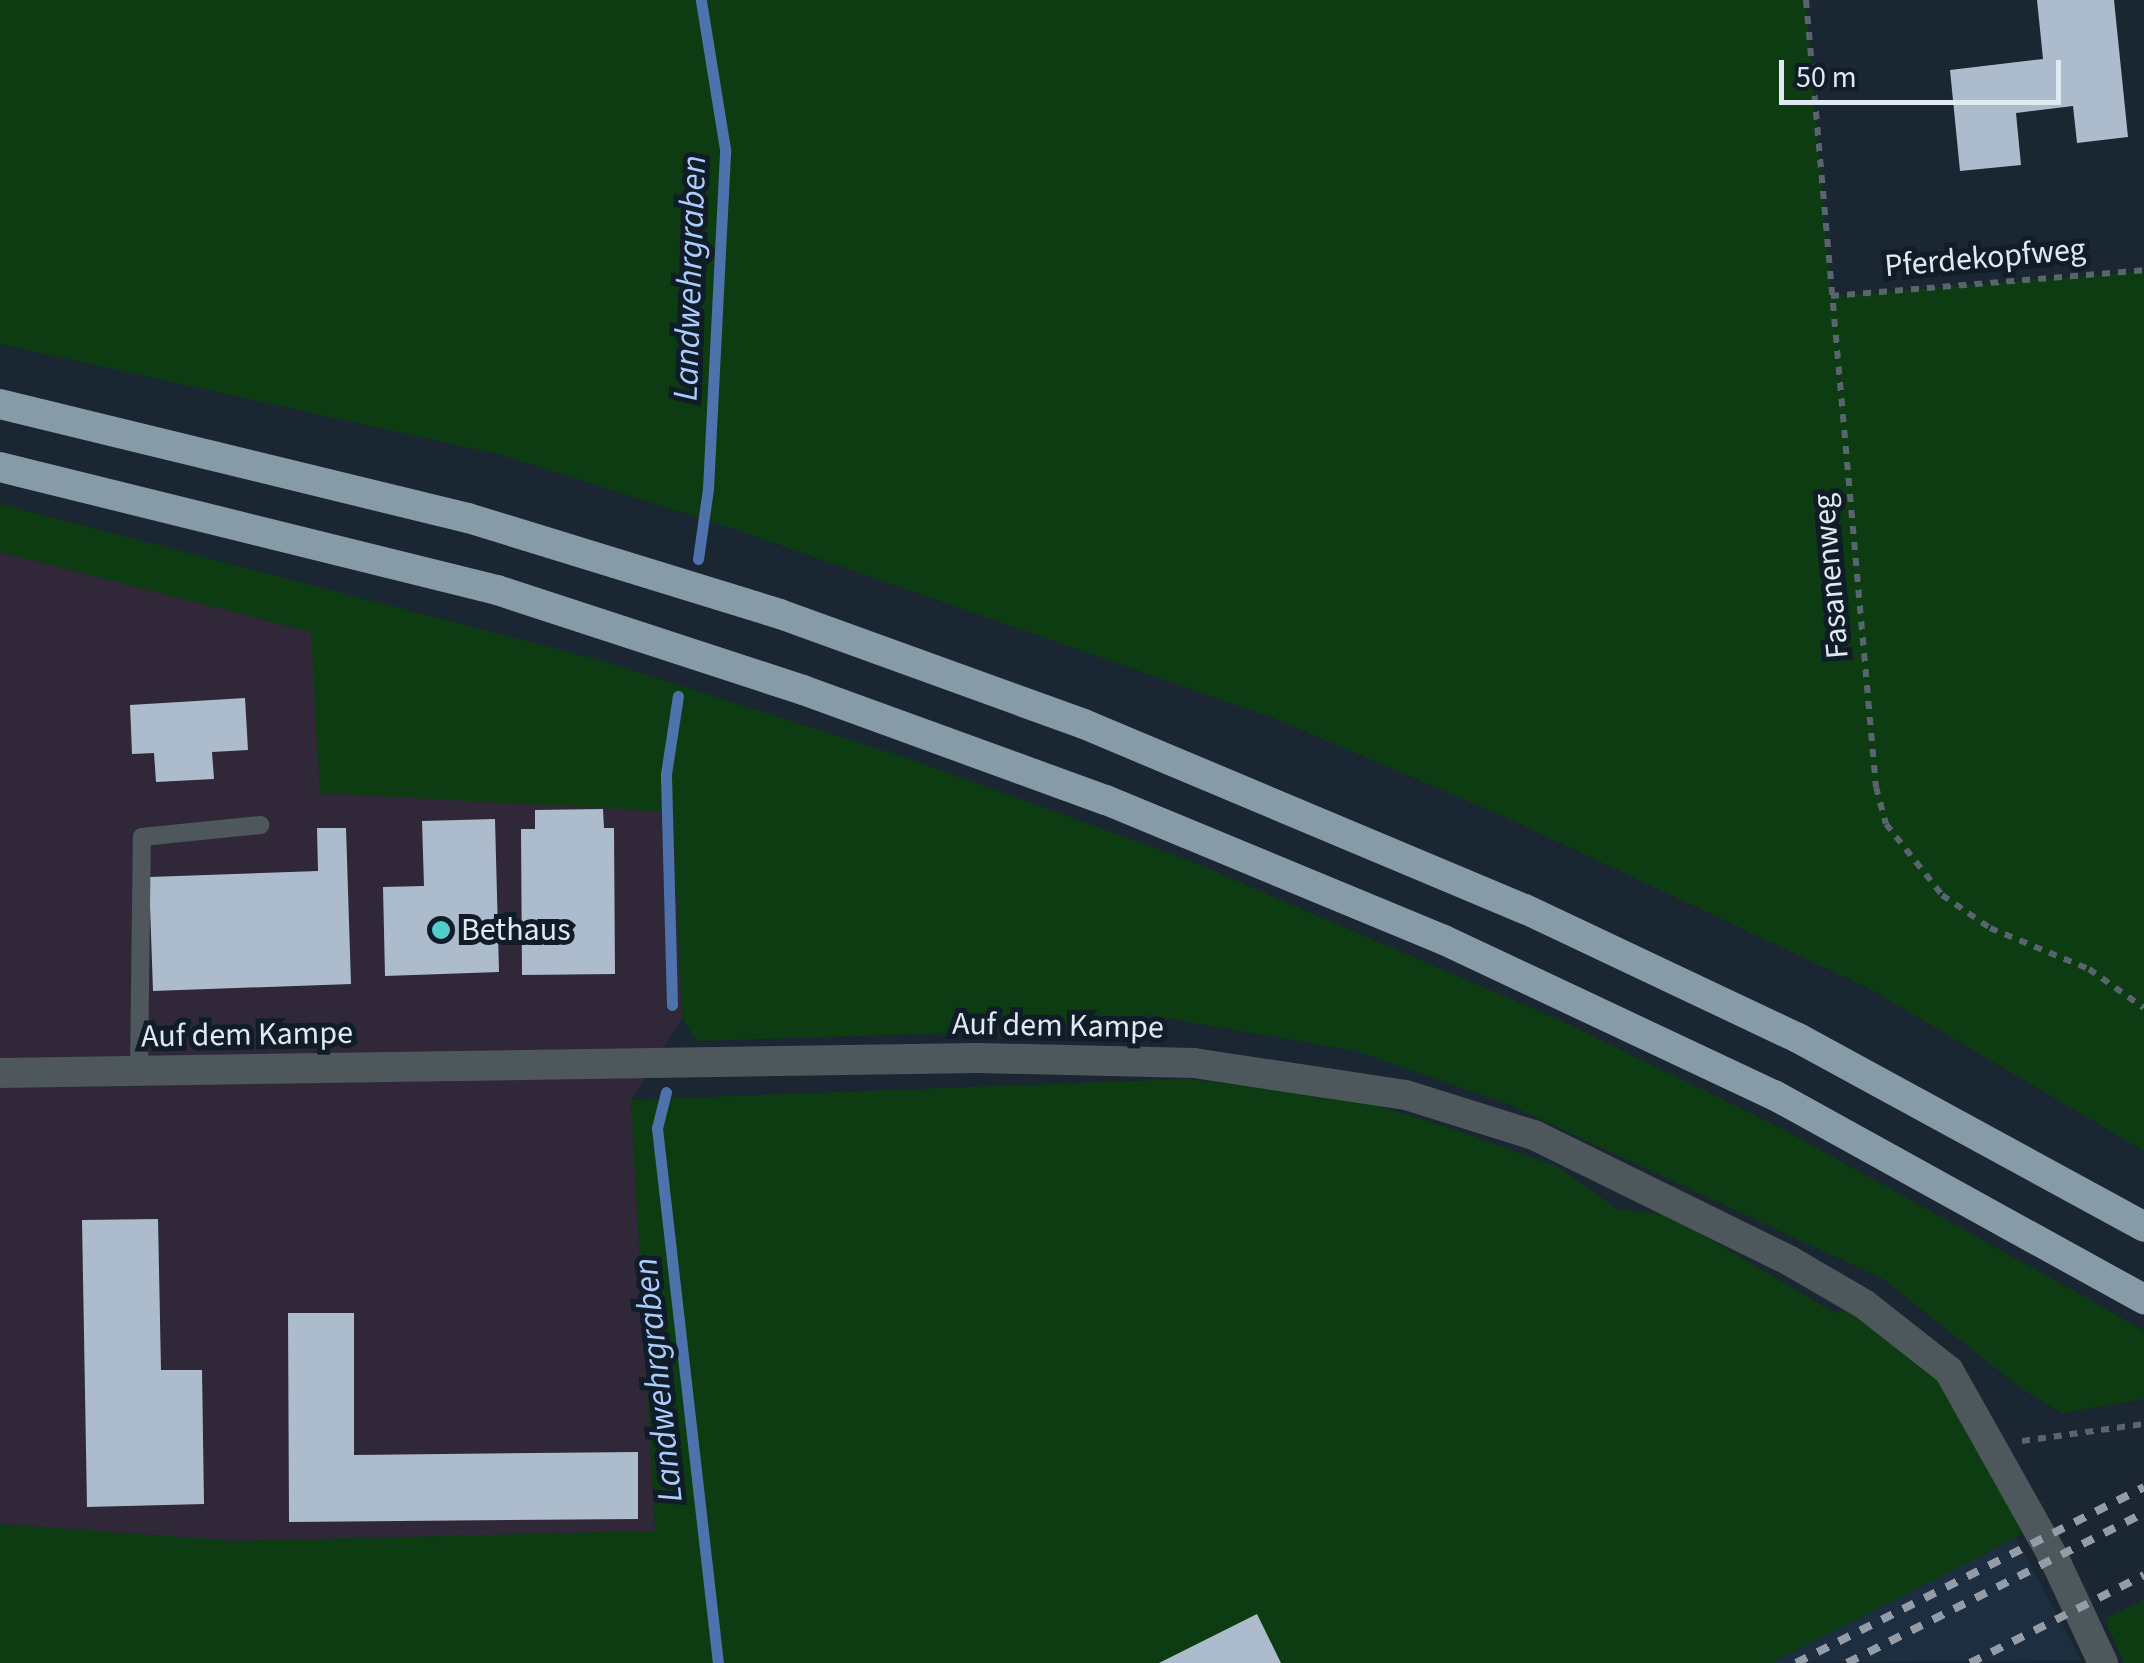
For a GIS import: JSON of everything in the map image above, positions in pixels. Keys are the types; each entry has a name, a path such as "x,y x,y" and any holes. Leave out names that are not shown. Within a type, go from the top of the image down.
{"highway":[{"path":"0,404 468,518 780,614 1084,724 1306,812 1798,1038 2144,1227"},
{"path":"0,467 497,590 803,690 1106,800 1444,940 1774,1095 2144,1299"}],"street":[{"name":"Auf dem Kampe","path":"0,1073 978,1058 1194,1062 1406,1095 1534,1135 1864,1304 1948,1371 2103,1663"}],"lane":[{"path":"140,1072 142,837 260,825"}],"path":[{"name":"Fasanenweg","path":"1806,0 1876,787 1886,824 1942,895 1990,928 2089,969 2144,1008"},
{"name":"Pferdekopfweg","path":"1831,296 2144,270"},
{"path":"1994,1452 2038,1434 2144,1424"}],"shaded area":[{"path":"0,552 312,632 321,793 673,811 682,1018 631,1101 656,1531 235,1541 0,1524"},
{"path":"2016,1538 2081,1660 1771,1663"}],"green space":[{"path":"0,0 1806,0 1831,296 2144,271 2144,1151 1870,989 1512,820 1276,719 740,531 502,455 0,344"},
{"path":"0,504 603,661 910,759 1191,861 1566,1023 1777,1126 2085,1297 2144,1331 2144,1399 2062,1413 2025,1391 1883,1279 1508,1104 1356,1051 1149,1015 981,1032 697,1041 682,1018 673,812 320,793 311,632 0,552"},
{"path":"1186,1079 1340,1094 1447,1127 1558,1167 1617,1209 1671,1216 1835,1313 1864,1304 1949,1371 2031,1521 2016,1538 1771,1663 0,1663 0,1524 235,1541 655,1531 631,1100"},
{"path":"2144,1600 2144,1663 2124,1663 2105,1619"}],"building":[{"path":"2037,0 2114,0 2128,137 2077,143 2073,106 2016,113 2021,165 1960,171 1950,70 2043,59"},
{"path":"245,698 248,750 212,752 214,779 156,782 154,753 132,754 130,705"},
{"path":"603,809 604,828 614,828 615,974 522,975 521,829 535,829 535,810"},
{"name":"Bethaus","path":"495,819 499,972 385,976 383,887 424,886 422,821"},
{"path":"317,828 346,828 351,984 153,991 149,877 318,871"},
{"path":"158,1219 161,1370 202,1370 204,1504 87,1507 82,1220"},
{"path":"288,1313 354,1313 354,1455 638,1452 638,1519 289,1522"},
{"path":"1257,1614 1281,1663 1159,1663"}],"waterway":[{"name":"Landwehrgraben","path":"698,559 708,489 725,149 701,0"},
{"name":"Landwehrgraben","path":"672,1005 666,774 678,696"},
{"name":"Landwehrgraben","path":"666,1092 657,1128 718,1663"}],"railway":[{"path":"1796,1663 2144,1487"},
{"path":"1847,1663 2144,1513"},
{"path":"1970,1663 2144,1575"}],"place":[{"name":"Bethaus","path":"441,930"}]}
